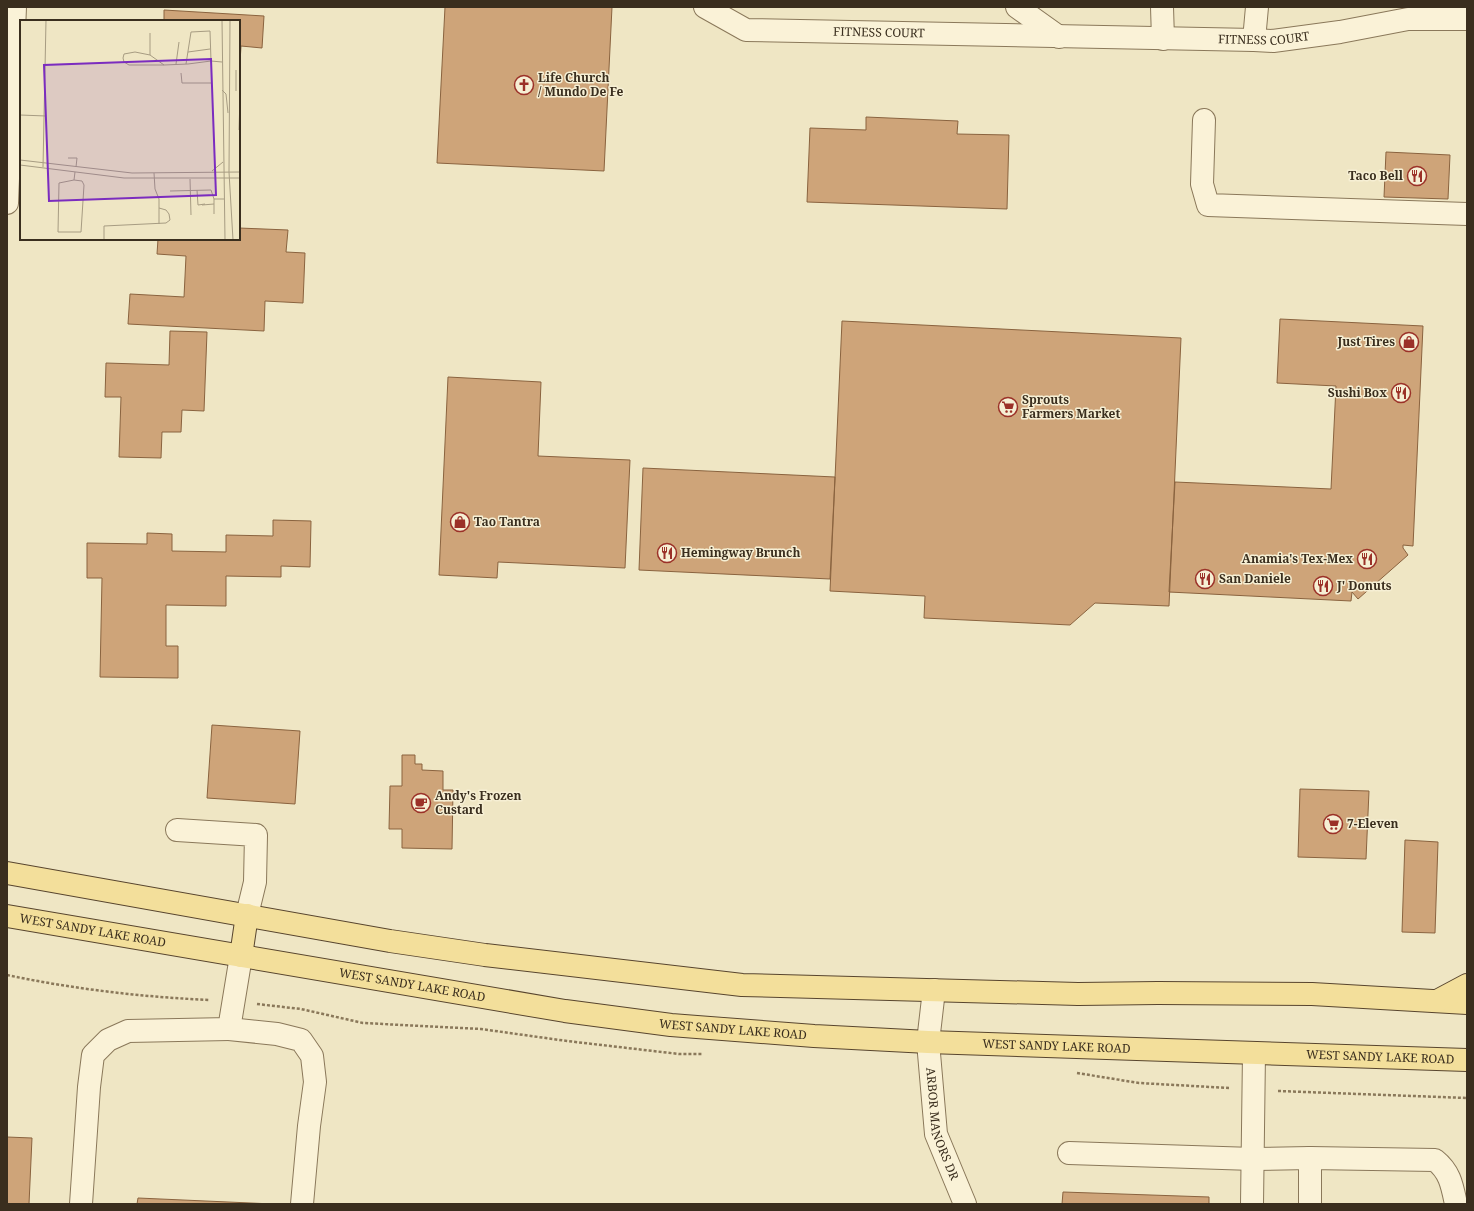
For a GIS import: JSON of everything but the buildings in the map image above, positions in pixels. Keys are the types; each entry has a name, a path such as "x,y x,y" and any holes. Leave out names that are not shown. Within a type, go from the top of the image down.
{"main road":[{"path":"7,873 390,941 485,955 742,985 1078,994 1312,994 1467,1003"},
{"path":"241,956 247,915"},
{"name":"WEST SANDY LAKE ROAD","path":"7,916 565,1011 671,1025 814,1036 928,1042 1467,1060"},
{"path":"1437,1002 1467,985"}],"street":[{"path":"7,203 15,7"},
{"name":"FITNESS COURT","path":"705,7 746,30 1163,39 1273,40 1340,32 1408,19 1467,19"},
{"path":"1017,7 1059,37"},
{"path":"1162,7 1163,39"},
{"path":"1254,40 1257,7"},
{"path":"1204,120 1202,184 1205,199 1208,204 1467,214"},
{"path":"177,830 256,835 254,882 247,915"},
{"path":"229,1029 241,956"},
{"name":"ARBOR MANORS DR","path":"934,990 928,1042 936,1134 965,1204"},
{"path":"81,1204 89,1087 93,1055 108,1040 128,1031 229,1029 276,1034 301,1040 312,1056 315,1082 309,1126 302,1204"},
{"path":"1252,1204 1254,1053"},
{"path":"1069,1153 1252,1159 1310,1158 1435,1160 1444,1167 1450,1179 1456,1204"},
{"path":"1310,1158 1310,1204"}],"place":[{"name":"Life Church / Mundo De Fe","path":"524,85"},
{"name":"Taco Bell","path":"1417,176"},
{"name":"Just Tires","path":"1409,342"},
{"name":"Sushi Box","path":"1401,393"},
{"name":"Sprouts Farmers Market","path":"1008,407"},
{"name":"Tao Tantra","path":"460,522"},
{"name":"Hemingway Brunch","path":"667,553"},
{"name":"Anamia's Tex-Mex","path":"1367,559"},
{"name":"San Daniele","path":"1205,579"},
{"name":"J' Donuts","path":"1323,586"},
{"name":"Andy's Frozen Custard","path":"421,803"},
{"name":"7-Eleven","path":"1333,824"}]}
